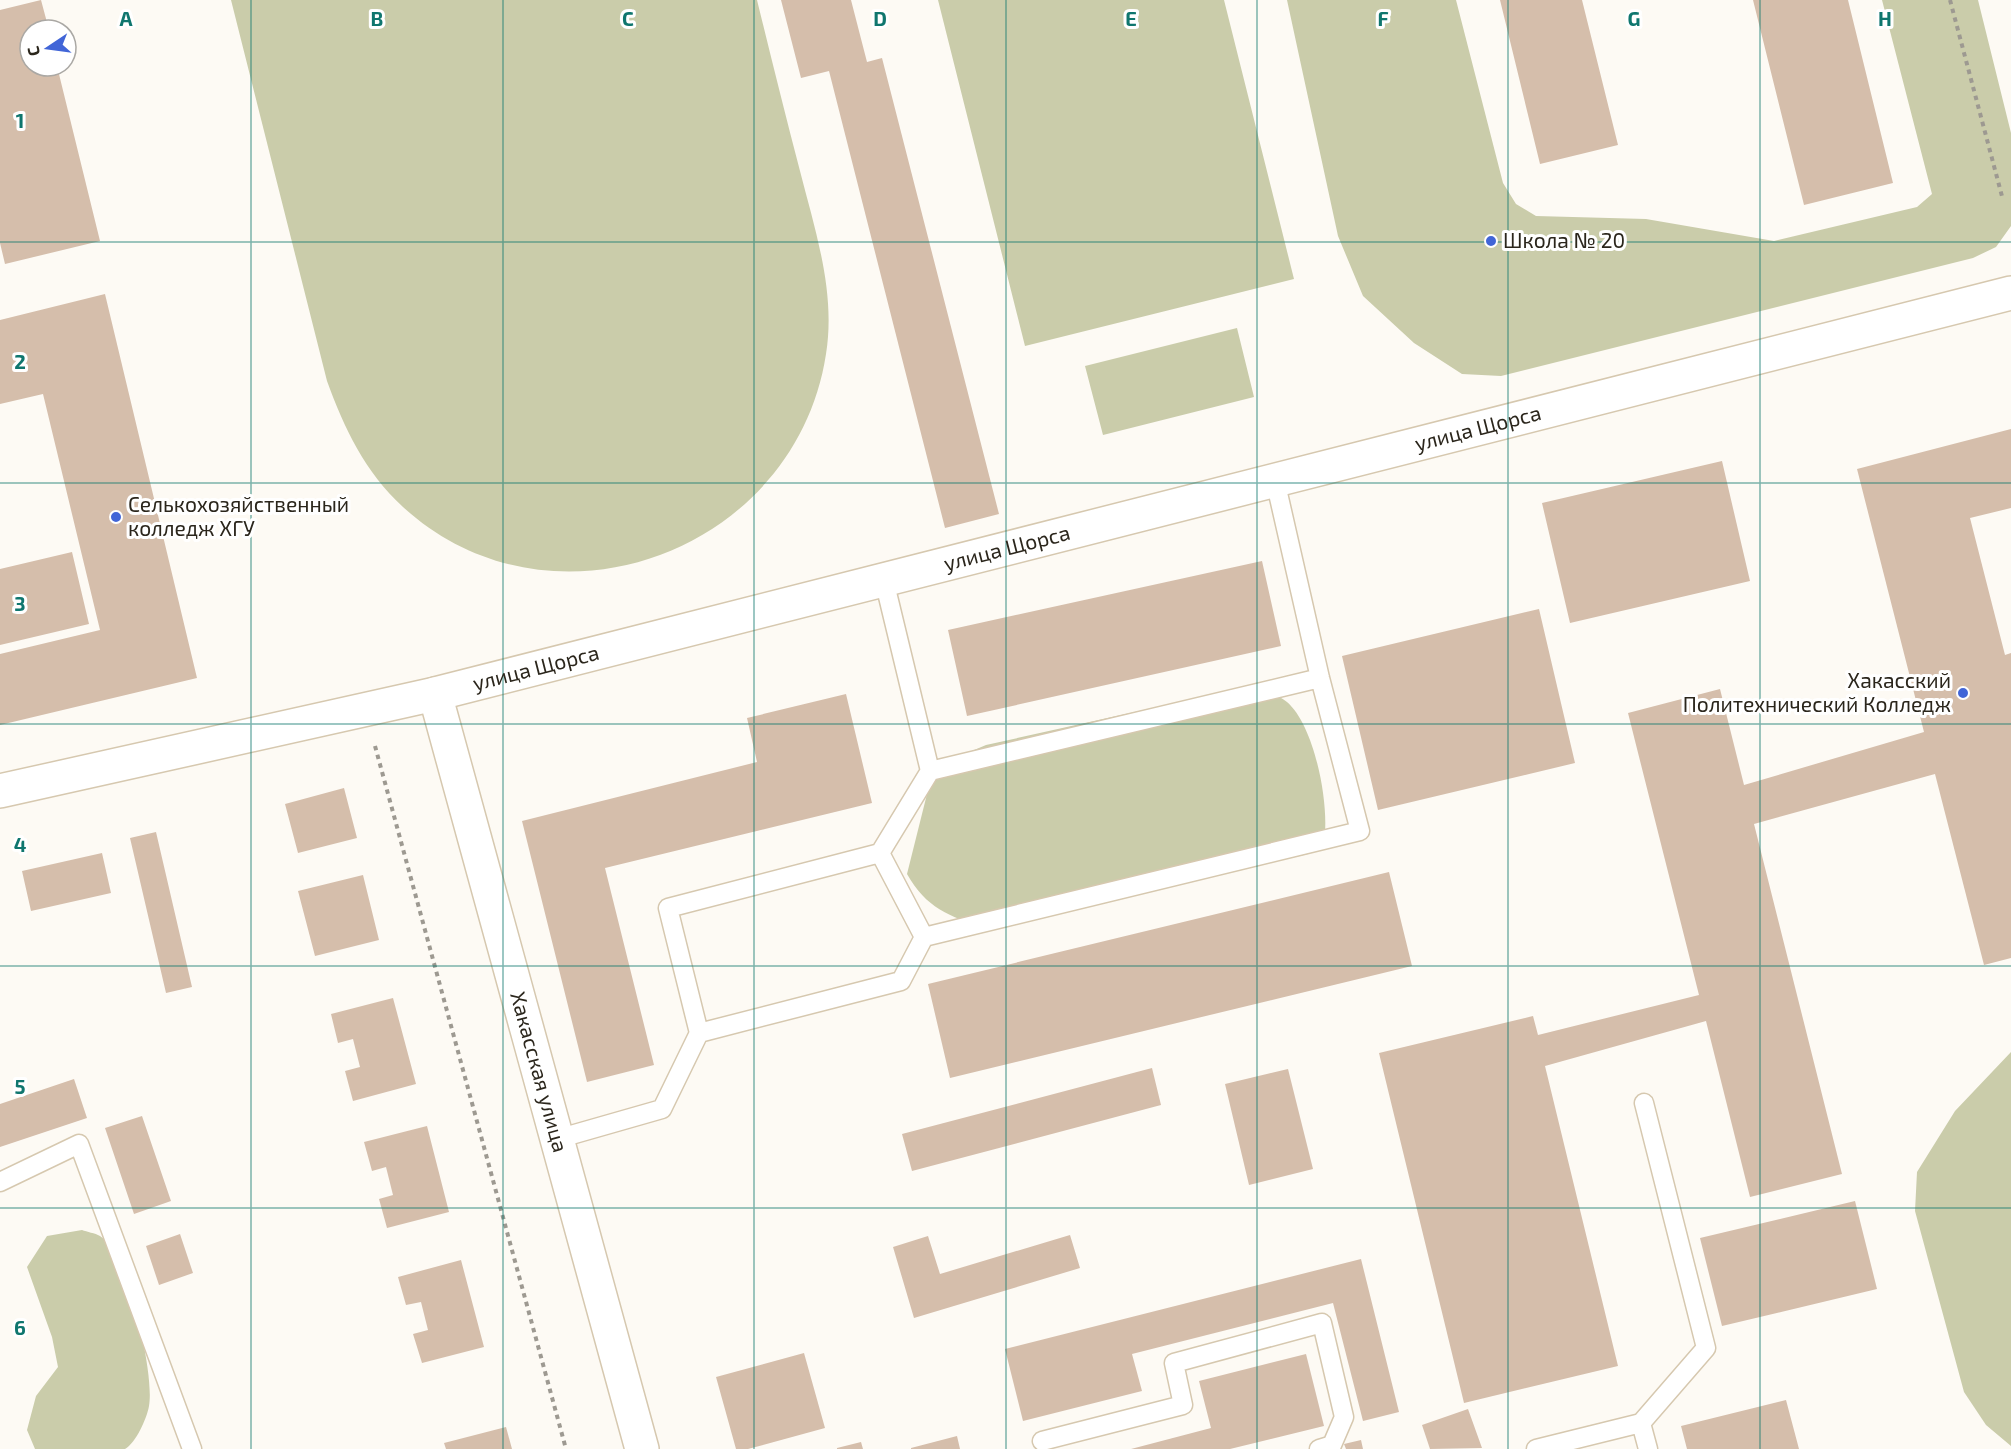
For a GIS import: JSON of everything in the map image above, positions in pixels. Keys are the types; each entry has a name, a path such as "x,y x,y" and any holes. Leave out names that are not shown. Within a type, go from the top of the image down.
{"street":[{"name":"улица Щорса","path":"0,791 435,694 2011,293"},
{"name":"Хакасская улица","path":"435,694 642,1449"}],"lane":[{"path":"699,1033 901,981 924,937 1360,831 1320,678 1275,480"},
{"path":"557,1139 662,1108 699,1033 668,908 880,853 930,771 884,580"},
{"path":"930,771 1320,678"},
{"path":"880,853 924,937"},
{"path":"1536,1449 1641,1423 1706,1348 1644,1103"},
{"path":"0,1182 79,1144 192,1449"},
{"path":"1042,1441 1183,1405 1174,1363 1322,1323 1344,1417 1332,1445 1319,1449"},
{"path":"1641,1423 1647,1449"}],"path":[{"path":"1950,0 2003,200"},
{"path":"367,748 376,746 566,1449"}],"green space":[{"path":"231,0 757,0 817,238 828,308 826,354 805,423 768,480 718,525 659,555 594,570 528,568 463,548 403,507 377,479 357,448 327,381"},
{"path":"938,0 1224,0 1294,279 1025,346"},
{"path":"1287,0 1456,0 1503,183 1516,204 1536,216 1646,219 1774,241 1917,207 1932,194 1882,0 1978,0 2011,133 2011,226 1996,247 1973,258 1501,376 1462,374 1414,343 1363,296 1338,236"},
{"path":"1237,328 1254,397 1103,435 1085,366"},
{"path":"1234,690 1262,692 1281,698 1297,713 1305,729 1313,747 1325,808 1324,841 1308,854 984,928 949,915 930,903 914,886 907,874 929,786 953,759 986,745"},
{"path":"2011,1052 2011,1446 1986,1425 1964,1392 1915,1211 1917,1172 1955,1111"},
{"path":"82,1230 100,1236 110,1247 129,1289 148,1368 149,1406 140,1430 125,1449 35,1449 27,1430 36,1396 58,1367 52,1337 27,1267 47,1236"}],"building":[{"path":"41,0 46,18 18,18 18,78 60,78 100,241 5,264 0,243 0,10"},
{"path":"781,0 851,0 867,62 882,58 999,514 945,528 829,71 801,78"},
{"path":"1500,0 1582,0 1618,145 1540,164"},
{"path":"1753,0 1848,0 1893,183 1804,205"},
{"name":"Селькохозяйственный колледж ХГУ","path":"105,294 197,678 0,725 0,654 100,630 43,394 0,404 0,320"},
{"path":"2011,429 2011,508 1970,518 2005,655 2011,653 2011,958 1984,965 1935,774 1754,824 1842,1174 1750,1197 1706,1021 1545,1066 1618,1366 1464,1403 1379,1053 1533,1016 1538,1035 1699,995 1628,713 1720,689 1744,785 1924,732 1857,469"},
{"path":"1722,461 1750,581 1570,623 1542,503"},
{"path":"72,552 89,624 0,645 0,569"},
{"path":"1262,561 1281,646 967,716 948,630"},
{"path":"1539,609 1575,763 1378,810 1342,656"},
{"path":"846,694 872,803 605,868 654,1065 587,1082 522,821 757,762 747,718"},
{"path":"344,788 357,838 298,853 285,804"},
{"path":"156,832 192,987 166,993 130,838"},
{"path":"102,853 111,893 31,911 22,871"},
{"path":"1389,872 1412,966 950,1078 928,984"},
{"path":"363,875 379,940 315,956 298,891"},
{"path":"393,998 416,1084 353,1101 345,1071 360,1067 353,1039 338,1043 331,1014"},
{"path":"1152,1068 1161,1105 912,1171 902,1134"},
{"path":"1288,1069 1313,1169 1249,1185 1225,1084"},
{"path":"74,1079 87,1118 0,1147 0,1104"},
{"path":"142,1116 171,1201 134,1214 105,1128"},
{"path":"427,1126 449,1212 387,1228 379,1199 393,1195 386,1167 372,1171 364,1142"},
{"path":"1855,1201 1877,1289 1722,1326 1700,1238"},
{"path":"180,1234 193,1273 159,1285 146,1246"},
{"path":"1070,1235 1080,1268 914,1318 893,1247 928,1236 940,1274"},
{"path":"1361,1259 1399,1412 1363,1421 1333,1303 1132,1354 1142,1391 1023,1421 1005,1349"},
{"path":"461,1260 484,1347 422,1363 413,1334 428,1330 421,1302 406,1305 398,1277"},
{"path":"804,1353 825,1428 748,1449 736,1449 716,1377"},
{"path":"1306,1354 1324,1426 1230,1449 1131,1449 1211,1428 1199,1381"},
{"path":"1786,1400 1799,1449 1687,1449 1681,1426"},
{"path":"1468,1409 1482,1448 1430,1449 1422,1425"},
{"path":"506,1427 512,1449 446,1449 444,1443"},
{"path":"957,1436 960,1449 911,1449 911,1448"},
{"path":"1361,1440 1363,1449 1346,1449 1344,1444"},
{"path":"861,1442 863,1449 837,1449 837,1448"}],"place":[{"name":"Школа № 20","path":"1491,241"},
{"name":"Селькохозяйственный колледж ХГУ","path":"116,517"},
{"name":"Хакасский Политехнический Колледж","path":"1963,693"}]}
